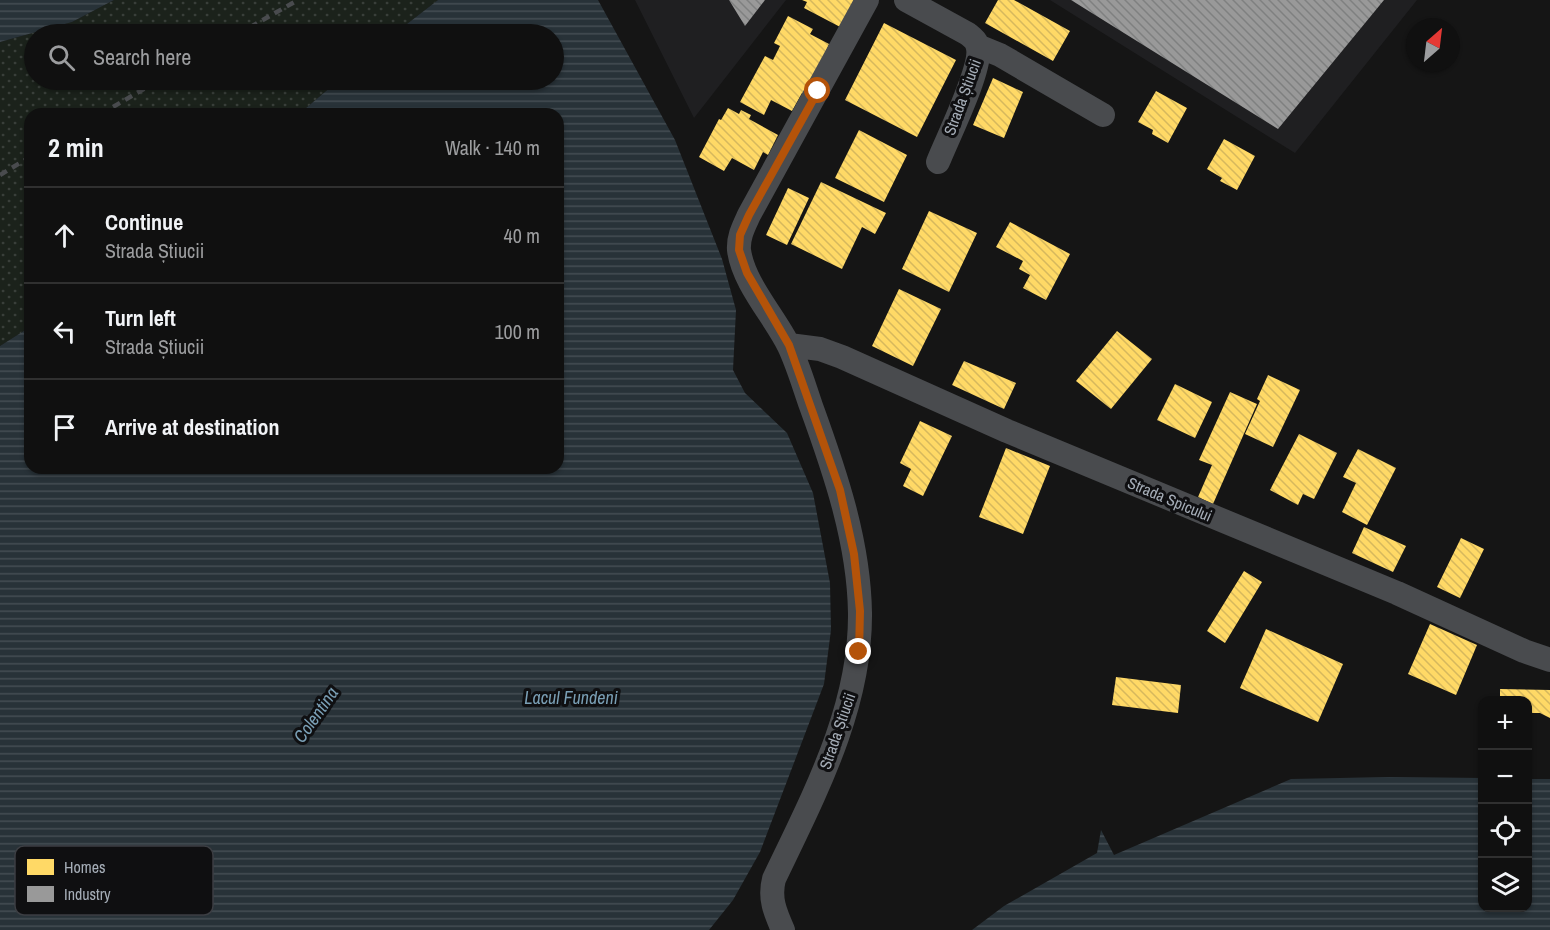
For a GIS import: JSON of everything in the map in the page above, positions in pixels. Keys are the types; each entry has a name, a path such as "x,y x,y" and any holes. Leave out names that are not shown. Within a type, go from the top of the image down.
{"street":[{"name":"Strada Știucii","path":"783,930 771,890 822,775 850,696 859,652 860,611 854,554 840,490 789,345 747,273 739,250 740,235 867,0"},
{"name":"Strada Știucii","path":"906,0 968,34 978,46 976,69 938,162"},
{"path":"978,46 1000,55 1103,115"},
{"name":"Strada Spicului","path":"789,345 820,349 842,357 1007,431 1397,593 1524,651 1550,660"}],"shaded area":[{"path":"114,0 438,0 407,24 65,24"},
{"path":"635,0 786,0 694,118"},
{"path":"1050,0 1417,0 1295,153"},
{"path":"24,35 24,90 327,90 306,108 24,108 24,331 0,346 0,42"}],"water":[{"path":"0,0 114,0 65,24 24,24 24,35 0,42"},
{"name":"Lacul Fundeni","path":"438,0 598,0 675,140 722,259 736,310 733,370 745,393 787,433 813,493 830,583 831,630 824,684 760,852 733,900 709,930 0,930 0,346 24,331 24,474 564,474 564,108 306,108 327,90 564,90 564,24 407,24"},
{"path":"1478,778 1478,912 1532,912 1532,779 1550,779 1550,930 972,930 1004,906 1097,853 1101,830 1114,855 1291,779"}],"building: Homes":[{"path":"802,0 854,0 844,29 804,8 807,2"},
{"path":"998,0 1014,0 1070,31 1053,61 985,23"},
{"path":"788,16 813,29 810,34 829,44 807,96 802,93 792,111 771,100 764,115 740,102 765,56 773,60 780,46 774,43"},
{"path":"884,23 956,60 917,137 845,100"},
{"path":"993,78 1023,92 1004,138 973,125"},
{"path":"1156,91 1187,108 1168,143 1152,134 1153,130 1138,122"},
{"path":"728,108 739,114 741,110 751,115 749,119 778,135 768,155 763,152 754,170 732,158 724,171 699,157 719,119 721,120"},
{"path":"859,130 907,155 884,202 835,178"},
{"path":"1224,139 1255,156 1237,190 1220,181 1222,178 1207,169"},
{"path":"821,182 886,213 875,234 862,227 842,269 791,244"},
{"path":"788,188 809,198 787,245 766,235"},
{"path":"929,211 977,233 949,292 902,269"},
{"path":"1010,222 1070,254 1046,300 1023,288 1030,275 1019,269 1023,261 996,247"},
{"path":"899,289 941,309 913,366 872,346"},
{"path":"1117,331 1152,359 1111,409 1076,381"},
{"path":"964,361 1016,383 1004,409 952,385"},
{"path":"1268,375 1300,390 1273,447 1245,434 1260,401 1257,399"},
{"path":"1175,384 1212,402 1195,438 1157,420"},
{"path":"1230,392 1257,404 1213,504 1198,497 1212,465 1199,460"},
{"path":"920,421 952,436 923,496 903,486 911,469 900,463"},
{"path":"1299,434 1337,453 1314,499 1303,494 1298,505 1270,490"},
{"path":"1006,448 1050,466 1023,534 979,517"},
{"path":"1358,449 1396,468 1367,525 1342,512 1356,483 1343,477"},
{"path":"1364,527 1406,546 1393,572 1352,553"},
{"path":"1461,538 1484,549 1460,598 1437,587"},
{"path":"1244,571 1262,582 1225,643 1207,631"},
{"path":"1430,624 1477,645 1456,695 1408,674"},
{"path":"1266,629 1343,664 1318,722 1240,688"},
{"path":"1116,677 1181,685 1178,713 1112,705"},
{"path":"1500,689 1550,690 1550,718 1540,713 1532,713 1532,696 1500,696"}],"building: Industry":[{"path":"729,0 765,0 745,26"},
{"path":"1071,0 1384,0 1278,129"}],"railway":[{"path":"256,24 298,0"},
{"path":"111,108 142,90"},
{"path":"0,175 24,161"}],"route":[{"path":"818,91 749,215 740,235 739,250 747,273 761,300 789,345 840,490 854,554 860,611 859,652"}],"water label":[{"name":"Colentina","path":"316,715"}]}
